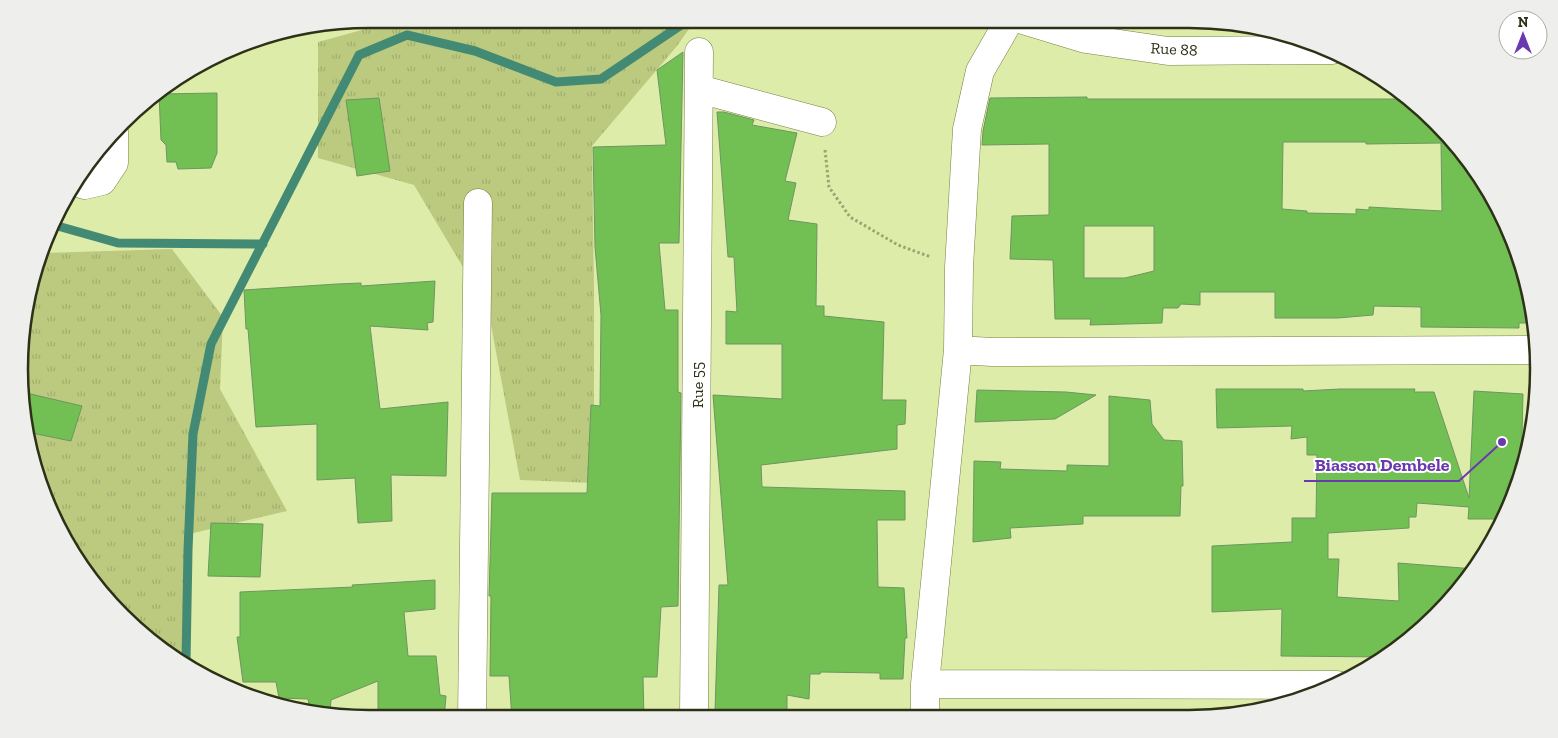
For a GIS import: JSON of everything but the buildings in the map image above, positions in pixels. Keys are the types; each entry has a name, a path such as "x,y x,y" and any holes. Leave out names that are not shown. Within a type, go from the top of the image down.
{"street":[{"path":"925,710 925,684 958,350 959,267 967,130 980,71 1005,28"},
{"name":"Rue 88","path":"1050,28 1086,39 1168,51 1311,50"},
{"name":"Rue 55","path":"694,710 699,52"},
{"path":"699,88 822,122"},
{"path":"82,184 102,181 114,163 114,142"},
{"path":"472,710 478,203"},
{"path":"958,350 992,352 1530,350"},
{"path":"925,684 1320,685"}],"path":[{"path":"822,122 829,187 850,217 898,245 959,267"}],"green space":[{"path":"369,28 690,28 677,46 592,146 594,483 520,480 488,309 414,185 318,158 318,42"},
{"path":"172,249 223,317 220,389 287,511 185,535 183,651 202,667 161,640 112,594 73,540 53,500 34,436 28,391 30,324 39,281 48,253"}],"waterway":[{"path":"186,657 193,434 211,344 359,55 407,35 475,51 556,82 601,79 677,28"},
{"path":"59,226 118,243 263,244"}],"place":[{"name":"Biasson Dembele","path":"1502,442"}]}
